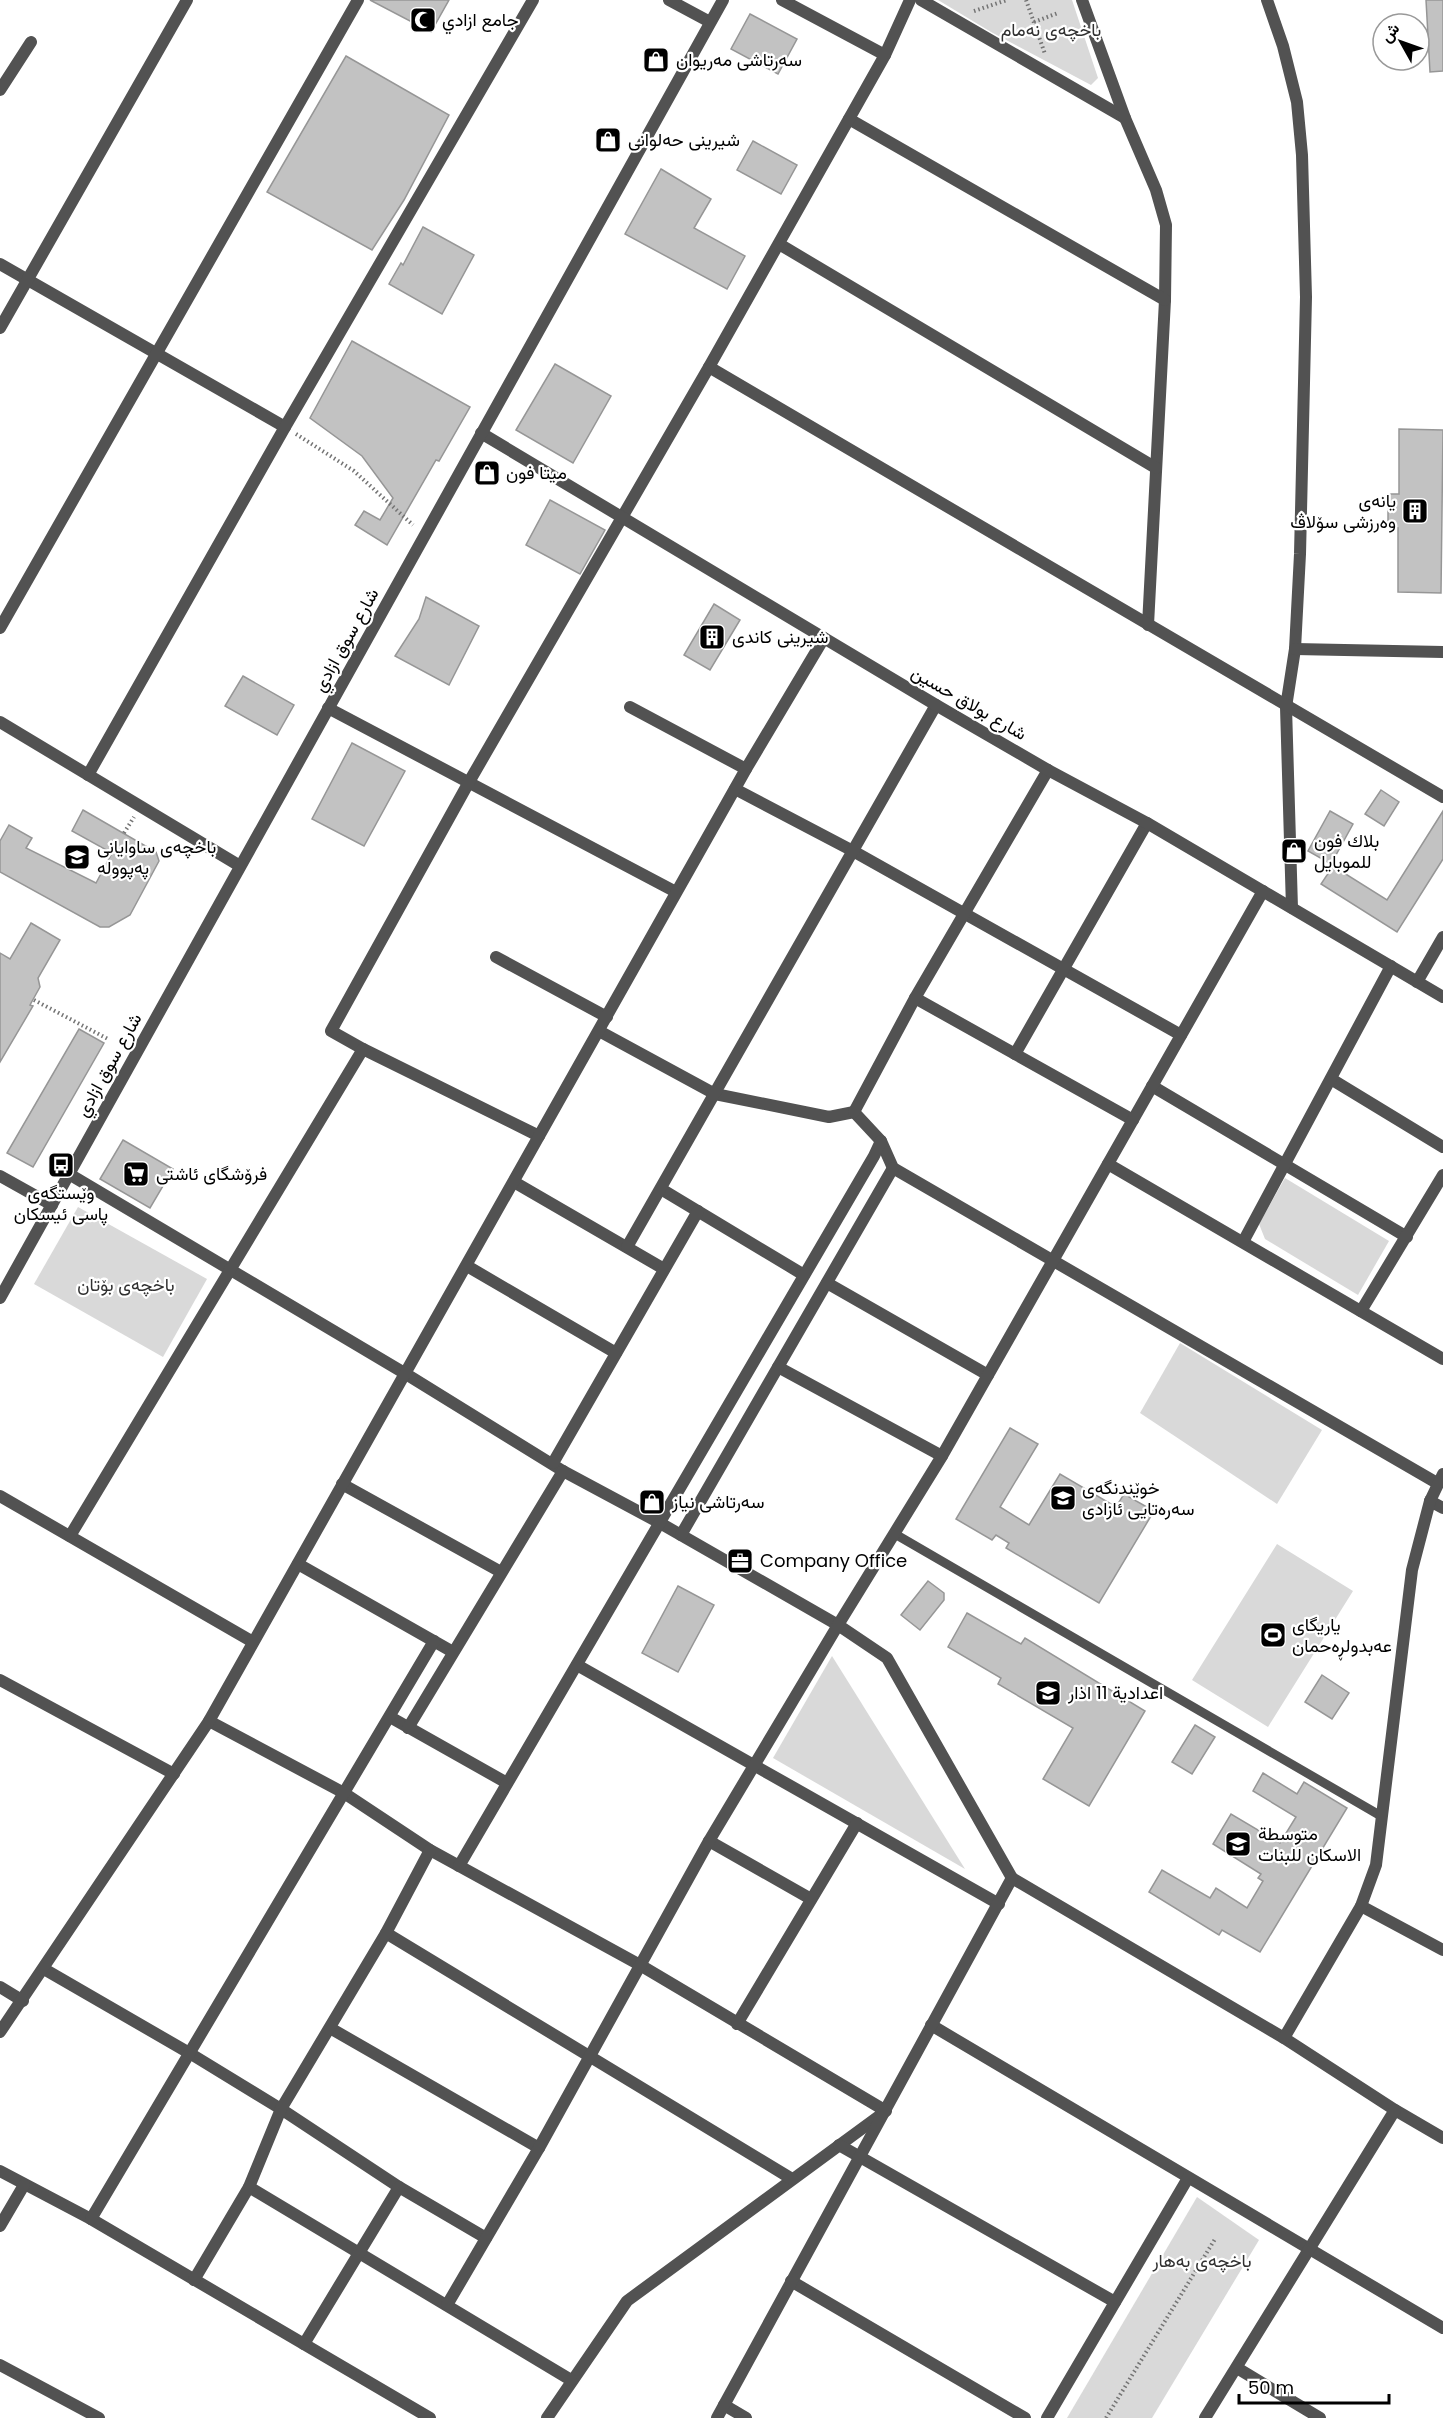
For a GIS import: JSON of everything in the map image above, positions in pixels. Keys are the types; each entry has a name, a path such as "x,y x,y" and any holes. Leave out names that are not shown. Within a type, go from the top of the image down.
{"street":[{"path":"0,328 187,0"},
{"path":"0,628 358,0"},
{"path":"88,775 285,427 533,0"},
{"path":"669,0 710,22"},
{"name":"شارع سوق ازادي","path":"0,1298 723,0"},
{"path":"782,0 885,55"},
{"path":"539,1136 331,1031 469,782 709,368 885,55 910,0"},
{"path":"921,0 1125,118"},
{"path":"1082,0 1125,118 1156,190 1166,225 1165,300 1148,625"},
{"path":"1267,0 1283,46 1296,102 1302,155 1306,297 1295,649 1287,706 1292,908"},
{"path":"0,90 31,42"},
{"path":"849,119 1165,300"},
{"path":"778,244 1156,468"},
{"path":"0,264 285,427"},
{"path":"709,368 1443,797"},
{"name":"شارع بولاق حسين","path":"482,433 936,705 1048,770 1147,823 1443,996"},
{"path":"0,2032 209,1721 608,1017 676,892 824,638"},
{"path":"1295,649 1443,652"},
{"path":"627,1247 936,705"},
{"path":"630,707 746,769"},
{"path":"328,708 676,892"},
{"path":"0,723 240,866"},
{"path":"854,1112 915,998 1048,770"},
{"path":"735,789 853,851 1181,1035"},
{"path":"1015,1054 1147,823"},
{"path":"447,2305 539,2148 709,1841 942,1456 1263,891"},
{"path":"1417,982 1443,937"},
{"path":"496,957 608,1017"},
{"path":"1243,1242 1392,966"},
{"path":"915,998 1133,1120"},
{"path":"599,1031 715,1094 829,1117 854,1112"},
{"path":"70,1536 363,1049"},
{"path":"1330,1079 1443,1147"},
{"path":"1152,1086 1285,1163 1407,1238"},
{"path":"854,1112 881,1141 893,1168 1440,1479 1430,1501 1412,1570 1376,1865 1362,1906 1284,2038"},
{"path":"459,1866 881,1141"},
{"path":"1108,1164 1443,1359"},
{"path":"681,1535 893,1168"},
{"path":"69,1174 406,1374 563,1471 660,1523 838,1625 887,1658 1012,1878 1284,2038 1395,2110 1443,2138"},
{"path":"1361,1311 1443,1175"},
{"path":"0,1176 52,1205"},
{"path":"514,1182 664,1269"},
{"path":"661,1189 804,1275"},
{"path":"553,1463 698,1211"},
{"path":"466,1266 616,1353"},
{"path":"827,1283 988,1375"},
{"path":"778,1367 942,1456"},
{"path":"408,1728 563,1471"},
{"path":"342,1484 501,1572"},
{"path":"0,1496 253,1642"},
{"path":"1430,1501 1443,1508"},
{"path":"298,1564 453,1652"},
{"path":"91,2219 434,1641"},
{"path":"577,1665 999,1904"},
{"path":"1,1684 174,1774"},
{"path":"390,1717 507,1783"},
{"path":"209,1721 344,1793 430,1850 640,1965 886,2111"},
{"path":"737,2024 856,1823"},
{"path":"709,1841 811,1899"},
{"path":"194,2280 249,2187 281,2109 386,1933 430,1850"},
{"path":"717,2418 1012,1878"},
{"path":"1362,1906 1443,1950"},
{"path":"386,1933 792,2179"},
{"path":"44,1969 281,2109 399,2187 486,2238"},
{"path":"0,1987 23,2001"},
{"path":"931,2025 1443,2328"},
{"path":"330,2028 539,2148"},
{"path":"1205,2418 1395,2110"},
{"path":"547,2418 627,2301 886,2111"},
{"path":"839,2145 1115,2302"},
{"path":"0,2171 91,2219 430,2418"},
{"path":"1047,2418 1188,2178"},
{"path":"0,2226 24,2185"},
{"path":"249,2187 571,2380"},
{"path":"304,2344 399,2187"},
{"path":"791,2281 1025,2418"},
{"path":"0,2365 99,2418"},
{"path":"1237,2368 1320,2418"},
{"path":"724,2405 746,2418"}],"lane":[{"path":"895,1534 1381,1816"}],"path":[{"path":"974,11 1007,0"},
{"path":"1026,0 1047,61"},
{"path":"1034,22 1058,13"},
{"path":"285,427 354,471 424,536"},
{"path":"34,1000 108,1039"},
{"path":"1107,2418 1215,2239"}],"green space":[{"name":"باخچەی نەمام","path":"938,0 1072,0 1098,78 1091,85 991,32"},
{"path":"1285,1178 1389,1241 1358,1295 1265,1239 1259,1224"},
{"name":"باخچەی بۆتان","path":"78,1207 207,1279 163,1357 34,1284"},
{"path":"1180,1343 1322,1430 1277,1504 1140,1413"},
{"name":"یاریگای عەبدولڕەحمان","path":"1277,1544 1353,1591 1268,1727 1192,1680"},
{"path":"832,1656 965,1869 773,1758"},
{"name":"باخچەی بەهار","path":"1197,2197 1259,2240 1152,2418 1067,2418"}],"building":[{"name":"جامع ازادي","path":"370,0 449,0 431,32"},
{"path":"1426,0 1443,0 1443,71 1431,72 1431,12 1427,12"},
{"path":"750,14 797,39 778,74 731,49"},
{"path":"346,56 449,115 404,200 372,250 267,192"},
{"path":"753,141 797,165 781,194 737,170"},
{"path":"661,169 711,199 694,228 745,256 727,289 625,234"},
{"path":"423,227 474,255 442,314 389,284 401,263 403,265"},
{"path":"352,341 470,407 439,461 436,460 387,545 355,525 364,511 380,520 393,498 362,456 310,418"},
{"path":"555,364 611,396 573,463 516,430"},
{"name":"یانەی وەرزشی سۆلاڤ","path":"1399,429 1443,430 1441,593 1398,592 1398,528 1388,527 1388,494 1399,494"},
{"path":"550,500 605,530 580,574 526,545"},
{"path":"426,597 479,626 449,685 395,656 419,619"},
{"name":"شیرینی کاندی","path":"714,604 740,620 710,670 684,655"},
{"path":"243,676 294,705 277,735 225,706"},
{"path":"352,743 405,771 364,846 312,819"},
{"path":"1381,790 1399,802 1384,826 1365,814"},
{"path":"83,810 156,852 159,861 130,915 109,927 100,927 0,872 0,841 9,825 32,838 26,848 96,883 112,853 72,831"},
{"path":"1330,811 1353,824 1331,864 1308,851"},
{"path":"1443,811 1443,859 1397,932 1321,884 1333,866 1387,900"},
{"path":"31,923 60,940 38,978 40,987 30,1005 33,1006 0,1062 0,953 10,959"},
{"path":"79,1029 104,1043 33,1167 7,1153"},
{"name":"فرۆشگای ئاشتی","path":"123,1140 173,1169 150,1208 100,1179"},
{"path":"1010,1428 1038,1444 1000,1507 1029,1525 1060,1474 1116,1507 1124,1494 1154,1511 1099,1603 1006,1548 1009,1543 996,1535 992,1540 956,1519"},
{"path":"928,1581 944,1593 944,1600 920,1630 901,1615"},
{"path":"678,1586 714,1605 678,1672 642,1653"},
{"path":"967,1613 1021,1644 1025,1638 1145,1711 1089,1806 1043,1779 1073,1728 998,1684 1001,1678 948,1647"},
{"path":"1322,1675 1349,1693 1332,1719 1305,1702"},
{"path":"1195,1725 1215,1737 1192,1774 1172,1762"},
{"path":"1263,1773 1297,1794 1304,1782 1347,1808 1260,1952 1222,1930 1219,1935 1149,1892 1162,1870 1210,1898 1216,1888 1247,1908 1263,1881 1258,1878 1261,1874 1213,1844 1231,1814 1280,1843 1296,1817 1253,1791"}],"place":[{"name":"جامع ازادي","path":"423,20"},
{"name":"سەرتاشی مەریوان","path":"656,60"},
{"name":"شیرینی حەلوانی","path":"608,140"},
{"name":"ميتا فون","path":"487,473"},
{"name":"یانەی وەرزشی سۆلاڤ","path":"1415,511"},
{"name":"شیرینی کاندی","path":"712,637"},
{"name":"بلاك فون للموبايل","path":"1294,851"},
{"name":"باخچەی ساوایانی پەپوولە","path":"77,857"},
{"name":"وێستگەی پاسی ئیسکان","path":"61,1165"},
{"name":"فرۆشگای ئاشتی","path":"136,1174"},
{"name":"خوێندنگەی سەرەتایی ئازادی","path":"1063,1498"},
{"name":"سەرتاشی نیاز","path":"652,1502"},
{"name":"Company Office","path":"740,1561"},
{"name":"یاریگای عەبدولڕەحمان","path":"1273,1635"},
{"name":"اعدادية 11 اذار","path":"1048,1693"},
{"name":"متوسطة الاسكان للبنات","path":"1238,1844"}]}
